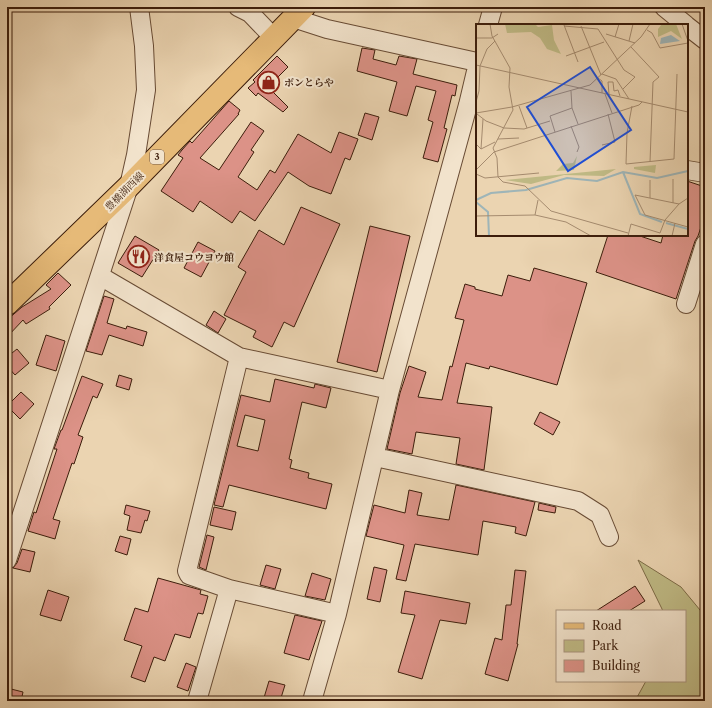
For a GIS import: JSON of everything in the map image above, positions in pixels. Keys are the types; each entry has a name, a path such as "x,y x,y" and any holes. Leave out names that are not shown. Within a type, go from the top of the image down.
{"main road":[{"name":"豊橋湖西線","path":"7,304 129,186 299,13"}],"street":[{"path":"7,560 129,186 136,155 146,90 144,46 139,7"},
{"path":"238,7 250,13 274,38"},
{"path":"488,24 493,7"},
{"path":"664,7 686,24"},
{"path":"299,13 327,30 476,62"},
{"path":"688,26 705,40"},
{"path":"312,701 337,614 390,390 473,106 476,77"},
{"path":"688,170 705,173"},
{"path":"686,304 705,244"},
{"path":"100,276 239,357 390,390"},
{"path":"239,357 187,571 189,575 229,589 337,614"},
{"path":"375,457 578,500 600,515 609,536"},
{"path":"197,701 229,589"}],"green space":[{"path":"638,560 681,587 705,616 705,701 635,701 645,682 686,682 686,610 663,610"}],"building":[{"path":"362,48 375,50 373,59 396,65 399,56 417,59 413,74 457,85 455,96 452,95 444,128 447,129 438,162 423,158 433,122 428,120 436,91 416,86 407,116 389,111 397,82 357,71"},
{"path":"277,56 288,67 268,87 288,107 283,112 258,93 256,96 248,88 255,82 253,80"},
{"path":"229,101 240,110 239,114 200,158 219,170 251,122 264,131 251,150 254,152 238,177 257,190 270,170 275,173 298,134 331,153 339,132 358,139 350,160 345,158 331,194 309,186 288,172 255,221 240,211 232,223 200,201 193,212 161,191 183,158 178,155 190,141 192,143"},
{"path":"365,113 379,117 372,140 358,135"},
{"path":"688,181 705,187 705,215 676,299 596,272 608,236 640,236 661,243 663,236 688,236"},
{"path":"301,207 340,224 294,327 284,322 272,347 253,337 256,331 224,315 246,272 238,267 259,230 284,245"},
{"path":"370,226 410,236 377,372 337,362"},
{"name":"洋食屋コウヨウ館","path":"135,236 159,250 142,277 118,263"},
{"path":"198,242 215,251 201,277 184,268"},
{"path":"534,268 587,283 557,385 490,366 489,369 466,363 457,403 492,407 484,470 456,464 460,438 416,432 412,454 387,449 400,393 409,366 426,372 418,397 442,400 450,366 452,367 464,320 455,318 465,284 475,287 475,289 502,296 508,275 530,281"},
{"path":"58,273 71,285 49,307 50,309 26,324 23,320 7,337 7,320 22,307 51,289 46,285"},
{"path":"104,296 114,299 107,323 126,329 127,326 147,332 143,346 109,335 102,355 86,351"},
{"path":"214,311 226,319 218,333 206,325"},
{"path":"46,335 65,341 56,371 36,365"},
{"path":"17,349 29,363 15,375 7,366 7,357"},
{"path":"119,375 132,379 129,390 116,386"},
{"path":"82,376 103,384 97,398 93,396 78,435 83,437 74,464 72,463 53,519 60,521 55,539 28,531 34,512 36,513 57,449 54,449"},
{"path":"275,379 314,388 315,384 331,388 326,408 302,402 289,459 292,460 290,468 309,473 308,478 332,484 326,509 229,485 223,507 214,505 241,395 270,402","holes":["245,415 265,420 258,451 237,446"]},
{"path":"21,392 34,404 20,419 7,406"},
{"path":"540,412 560,422 553,435 534,424"},
{"path":"456,485 535,502 526,536 515,533 516,527 483,521 478,555 415,544 406,581 396,579 404,545 366,536 374,505 405,513 409,490 422,493 417,515 449,520"},
{"path":"539,503 556,507 555,513 538,510"},
{"path":"126,505 150,511 147,521 145,520 141,533 127,530 130,516 124,514"},
{"path":"214,507 236,512 232,530 210,525"},
{"path":"207,535 214,537 206,570 199,567"},
{"path":"120,536 131,539 127,555 115,551"},
{"path":"22,549 35,552 30,572 13,568 17,563"},
{"path":"266,565 281,569 275,589 260,585"},
{"path":"374,567 387,570 380,602 367,599"},
{"path":"515,570 526,571 518,644 508,681 485,674 495,638 502,640 506,605 511,605"},
{"path":"312,573 331,579 325,600 305,596"},
{"path":"158,578 201,590 200,594 208,596 203,614 198,613 190,638 175,634 165,661 154,657 145,682 131,677 142,646 124,640 135,608 148,612"},
{"path":"635,586 645,601 631,610 598,610"},
{"path":"48,590 69,597 61,621 40,615"},
{"path":"405,591 470,603 466,624 440,620 422,679 398,672 415,615 401,613"},
{"path":"295,615 322,621 309,660 284,653"},
{"path":"186,663 196,667 188,691 177,687"},
{"path":"269,681 285,685 280,701 263,701"},
{"path":"7,688 23,692 21,701 7,701"}],"place":[{"name":"ボンとらや","path":"268,82"},
{"name":"洋食屋コウヨウ館","path":"138,257"}]}
